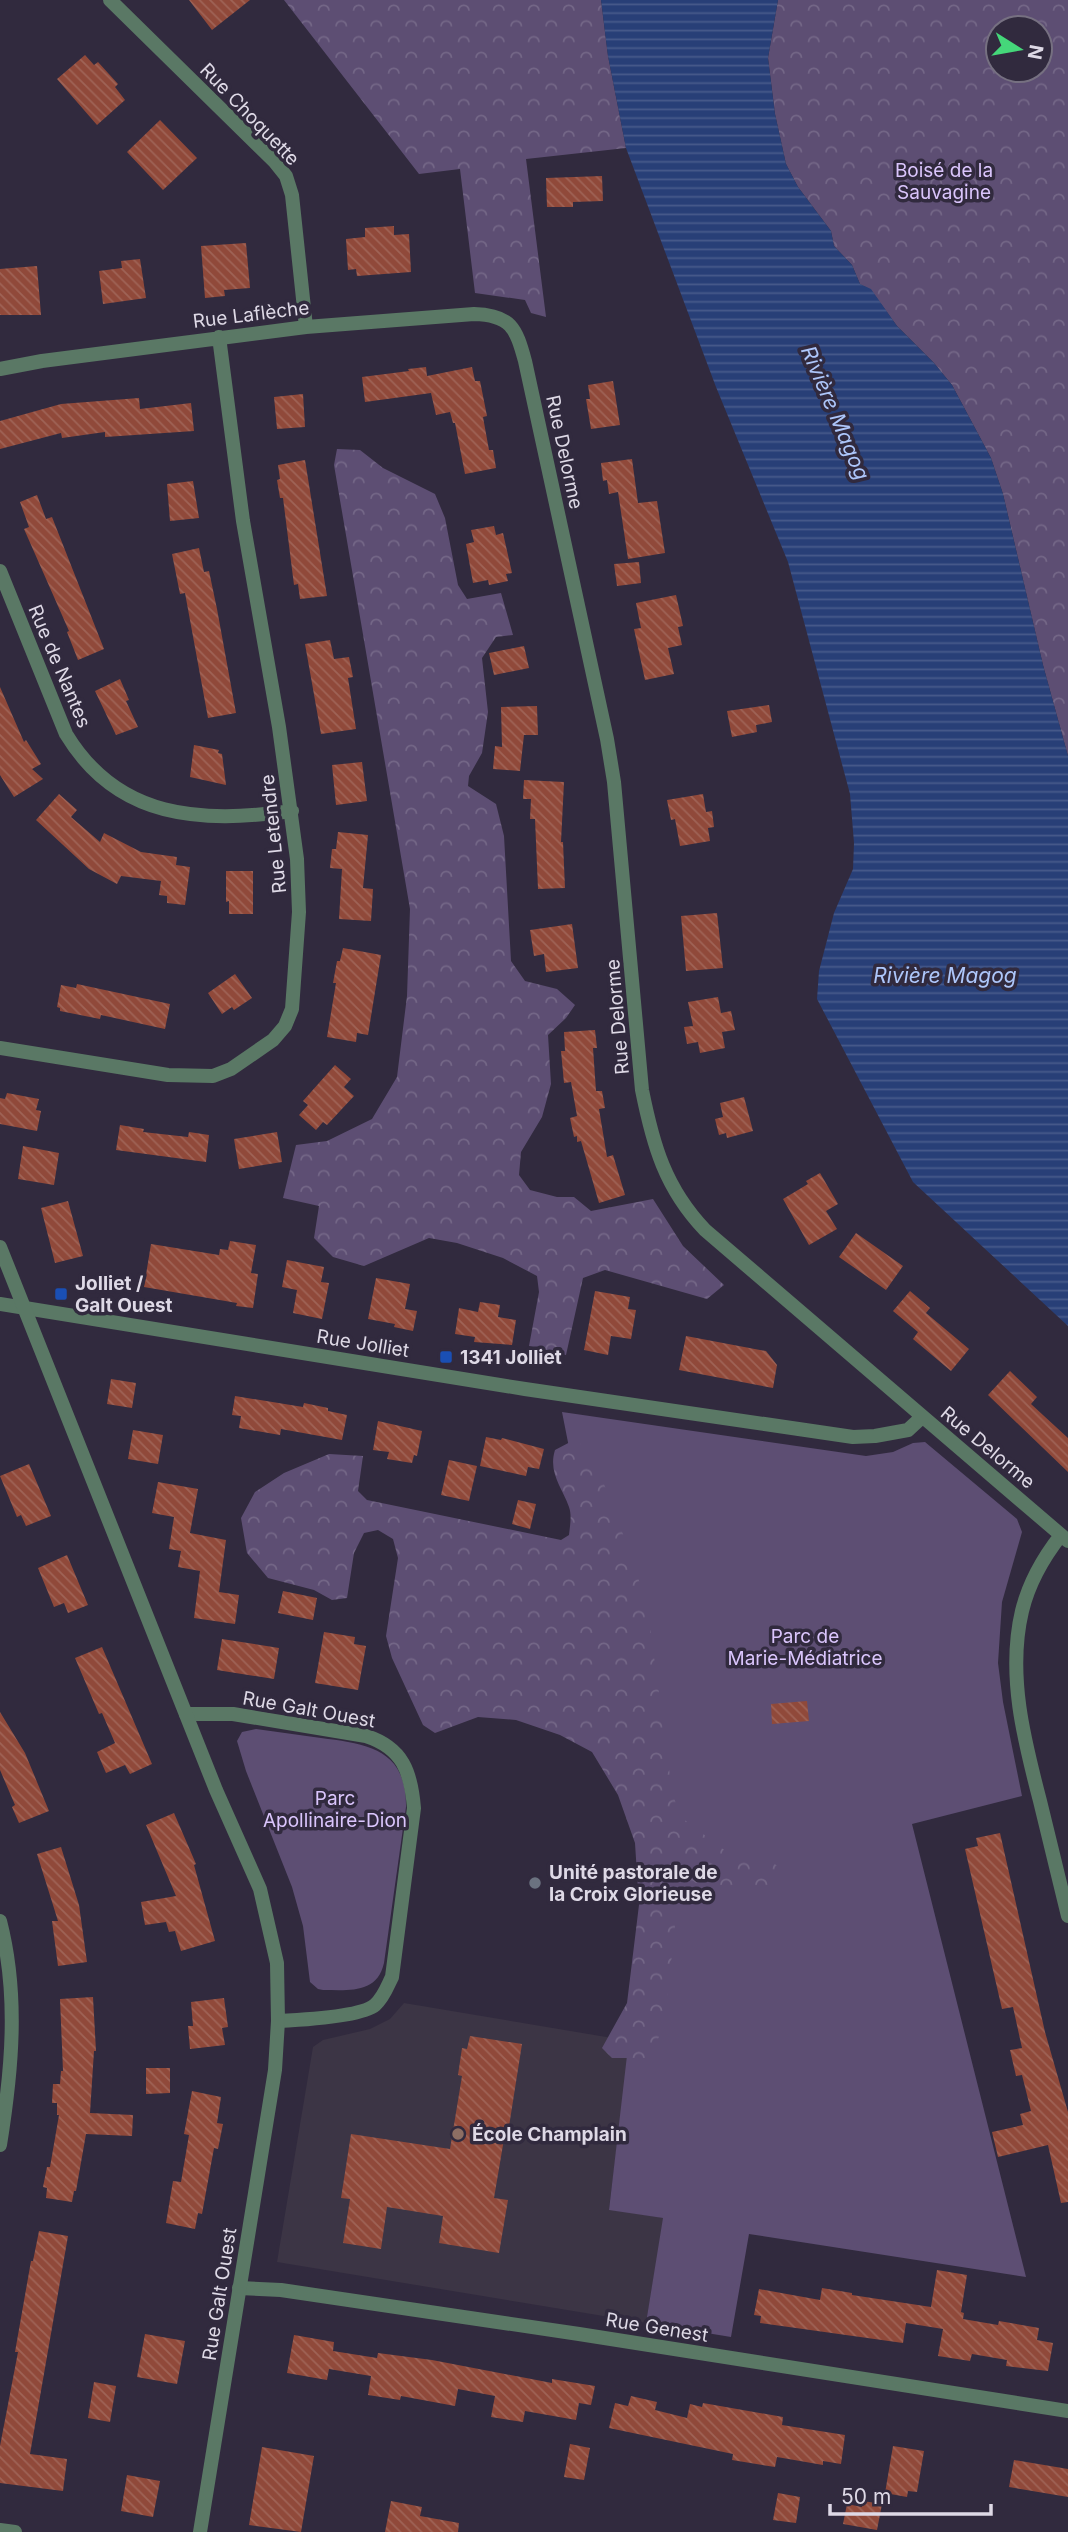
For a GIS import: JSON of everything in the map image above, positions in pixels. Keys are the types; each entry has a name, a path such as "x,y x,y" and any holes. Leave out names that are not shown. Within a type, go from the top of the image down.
{"street":[{"name":"Rue Choquette","path":"110,0 238,125 286,176 292,195 306,327"},
{"name":"Rue Laflèche","path":"0,369 306,327 474,314 492,315 506,320"},
{"name":"Rue Delorme","path":"506,320 515,331 525,360 607,739 620,829 642,1090 657,1152 679,1199 705,1230 1064,1538"},
{"name":"Rue Letendre","path":"0,1048 168,1075 213,1076 231,1069 273,1040 285,1026 292,1009 299,898 292,811 243,521 219,337"},
{"name":"Rue de Nantes","path":"0,571 65,734 79,756 103,780 156,808 186,813 240,815 292,811"},
{"name":"Rue Galt Ouest","path":"0,1247 216,1790 260,1889 277,1963 275,2070 200,2532"},
{"name":"Rue Jolliet","path":"0,1304 511,1387 853,1437 908,1430 922,1417"},
{"path":"1064,1538 1044,1557 1031,1581 1022,1610 1017,1641 1017,1689 1029,1758 1068,1916"},
{"name":"Rue Galt Ouest","path":"186,1714 233,1714 366,1736 386,1745 407,1769 412,1784 414,1808 392,1977 384,1995 373,2007 350,2013 278,2021"},
{"path":"0,1920 7,1947 12,2007 11,2066 0,2145"},
{"name":"Rue Genest","path":"239,2288 282,2290 579,2334 1068,2411"},
{"path":"0,2530 15,2532"}],"shaded area":[{"name":"École Champlain","path":"404,2003 630,2041 609,2209 664,2218 646,2323 277,2262 313,2047 323,2040 370,2029 390,2019"}],"green space":[{"path":"284,0 601,0 608,56 626,148 526,159 546,317 531,313 525,300 475,293 460,169 419,174"},
{"name":"Boisé de la Sauvagine","path":"778,0 1068,0 1068,756 1043,665 1003,494 991,458 952,385 897,326 871,290 860,284 852,265 834,246 831,231 798,187 786,164 775,114 768,58"},
{"path":"337,449 360,450 383,468 435,494 445,518 458,585 467,599 501,593 513,635 496,637 482,658 488,712 482,753 469,776 468,786 496,804 504,836 511,961 525,981 557,989 575,1005 548,1035 551,1084 542,1117 521,1152 519,1175 530,1190 557,1197 574,1197 591,1211 653,1199 683,1246 724,1285 707,1299 605,1270 583,1278 566,1355 529,1346 539,1292 537,1276 503,1258 457,1243 429,1238 364,1266 333,1257 314,1238 319,1206 283,1198 296,1145 327,1141 372,1119 397,1077 407,996 410,909 334,465"},
{"name":"Parc de Marie-Médiatrice","path":"562,1412 866,1456 893,1452 913,1443 925,1442 1017,1519 1022,1532 1002,1602 998,1663 1022,1796 912,1824 1026,2277 749,2234 731,2337 646,2323 663,2218 609,2210 650,1858"},
{"path":"574,1440 590,1450 615,1511 647,1604 670,1776 678,1815 735,1858 772,1862 790,1875 778,1891 680,1881 664,2026 649,2058 612,2058 602,2048 627,2003 639,1905 635,1843 618,1795 592,1752 560,1735 516,1720 478,1717 435,1733 423,1725 392,1658 386,1636 398,1558 393,1539 378,1530 364,1533 354,1553 347,1598 332,1600 314,1590 268,1578 247,1553 241,1518 255,1492 284,1473 329,1454 363,1456 358,1491 367,1500 561,1540 569,1535 570,1513 557,1480 553,1458 555,1450"},
{"name":"Parc Apollinaire-Dion","path":"256,1729 338,1740 368,1747 392,1761 400,1773 405,1788 406,1807 384,1963 375,1980 361,1988 323,1990 310,1982 303,1926 292,1887 246,1771 237,1741 242,1732"}],"water":[{"name":"Rivière Magog","path":"601,0 778,0 768,58 775,114 786,164 798,187 831,231 834,246 852,265 860,284 871,289 897,326 952,385 991,458 1003,494 1043,665 1068,756 1068,1326 913,1182 817,999 819,971 834,913 853,869 850,794 788,562 716,387 626,148 608,56"}],"building":[{"path":"189,0 250,0 212,30"},
{"path":"85,55 94,65 98,62 118,84 115,87 125,100 97,125 57,79"},
{"path":"160,120 197,158 163,190 127,152"},
{"path":"602,176 603,201 573,202 573,207 547,207 546,178"},
{"path":"394,226 394,235 409,234 411,272 357,276 356,269 348,270 346,239 365,237 365,228"},
{"path":"246,243 250,288 224,290 225,296 205,298 201,246"},
{"path":"140,259 146,298 103,304 99,271 122,268 121,261"},
{"path":"37,266 41,315 0,315 0,269"},
{"path":"426,367 427,376 472,367 475,381 480,381 487,416 483,417 489,450 493,450 496,468 465,474 455,423 450,412 436,415 431,393 365,402 362,377"},
{"path":"613,381 620,425 591,429 586,399 590,399 588,385"},
{"path":"303,394 305,427 277,429 274,397"},
{"path":"139,398 140,409 191,403 194,431 105,437 105,432 62,438 61,433 0,449 0,421 61,404"},
{"path":"632,459 638,503 657,501 665,553 628,559 618,492 609,494 607,480 603,481 601,463"},
{"path":"305,460 327,596 300,599 298,584 294,585 283,498 280,498 277,480 280,479 278,465"},
{"path":"193,481 199,518 170,521 167,484"},
{"path":"37,495 46,519 52,517 104,649 78,660 67,632 69,631 24,529 29,527 20,502"},
{"path":"494,526 496,535 503,533 512,573 506,574 508,581 489,585 488,580 473,583 466,544 474,542 471,530"},
{"path":"199,548 204,572 209,571 236,713 208,718 185,593 180,594 172,554"},
{"path":"639,562 641,583 617,586 614,564"},
{"path":"676,595 683,626 678,627 682,645 668,648 674,674 645,680 634,629 641,628 636,603"},
{"path":"330,640 334,659 349,657 353,677 348,678 356,729 321,734 305,644"},
{"path":"524,646 529,668 494,675 489,653"},
{"path":"120,679 129,700 126,701 138,727 116,735 95,691"},
{"path":"0,687 24,742 26,740 41,764 32,769 43,779 14,797 0,775"},
{"path":"769,705 772,722 756,725 757,732 732,737 727,711"},
{"path":"537,706 538,735 524,735 520,771 493,769 495,746 502,747 501,707"},
{"path":"194,745 219,750 218,753 222,754 226,785 190,777"},
{"path":"362,762 367,801 336,805 332,765"},
{"path":"524,780 564,782 561,842 565,888 538,889 535,819 530,819 531,799 523,799"},
{"path":"59,794 77,810 71,817 100,842 104,833 141,852 177,857 176,865 190,867 185,905 167,903 167,896 159,895 161,881 121,876 117,884 89,869 36,820"},
{"path":"703,794 706,812 712,811 714,827 708,828 710,841 680,846 675,819 671,820 667,800"},
{"path":"338,832 368,835 363,888 373,889 371,921 339,919 342,869 330,868 332,849 336,849"},
{"path":"226,871 253,871 253,914 229,914 229,901 226,902"},
{"path":"717,913 723,968 686,971 681,916"},
{"path":"572,924 578,968 546,972 544,954 534,956 530,930"},
{"path":"343,948 381,955 368,1035 357,1033 356,1042 327,1037 336,983 333,983 337,961 340,961"},
{"path":"235,974 252,998 234,1010 232,1007 222,1014 208,993"},
{"path":"77,984 170,1004 165,1029 101,1015 100,1019 60,1011 57,1007 61,985 76,988"},
{"path":"718,997 721,1013 731,1011 735,1030 722,1032 725,1048 700,1053 698,1042 687,1044 684,1027 693,1026 688,1002"},
{"path":"595,1030 597,1048 593,1048 596,1091 602,1091 605,1108 599,1109 607,1157 613,1155 625,1195 599,1203 581,1141 577,1142 577,1136 574,1137 570,1118 577,1116 571,1082 564,1083 561,1051 565,1051 564,1032"},
{"path":"335,1065 351,1079 344,1087 354,1096 327,1125 323,1122 316,1130 299,1115 308,1105 303,1101"},
{"path":"7,1093 39,1099 36,1110 41,1111 37,1131 0,1124 0,1098 5,1099"},
{"path":"744,1097 753,1131 727,1138 726,1133 719,1135 715,1119 723,1117 720,1103"},
{"path":"120,1125 144,1129 143,1132 188,1137 189,1132 209,1135 206,1162 116,1150"},
{"path":"277,1132 282,1162 239,1169 234,1139"},
{"path":"23,1146 59,1153 54,1185 18,1179"},
{"path":"820,1173 838,1204 826,1211 837,1229 809,1245 783,1199 808,1184 806,1181"},
{"path":"68,1201 83,1256 55,1263 41,1208"},
{"path":"856,1233 903,1266 886,1290 839,1257"},
{"path":"230,1241 256,1245 251,1273 258,1274 253,1308 144,1287 151,1244 219,1255 220,1249 228,1250"},
{"path":"287,1260 324,1267 321,1282 329,1283 322,1319 293,1313 297,1290 282,1287"},
{"path":"376,1278 410,1284 405,1309 417,1311 413,1331 394,1327 395,1324 368,1319"},
{"path":"595,1291 630,1297 628,1309 636,1310 631,1339 611,1336 608,1355 584,1350"},
{"path":"910,1291 930,1308 926,1313 969,1349 951,1371 913,1339 918,1332 893,1311"},
{"path":"480,1302 500,1305 498,1317 516,1320 512,1345 474,1342 475,1337 455,1334 459,1308 478,1312"},
{"path":"686,1336 766,1351 777,1365 773,1388 679,1370"},
{"path":"1010,1371 1037,1397 1031,1404 1068,1438 1068,1472 988,1395"},
{"path":"111,1379 136,1383 132,1408 107,1404"},
{"path":"235,1396 303,1407 304,1403 347,1415 342,1440 281,1429 280,1435 239,1428 241,1416 232,1415"},
{"path":"378,1421 422,1431 417,1456 414,1455 412,1463 387,1459 389,1452 373,1450"},
{"path":"133,1430 163,1435 158,1464 128,1459"},
{"path":"486,1437 502,1438 544,1449 539,1469 528,1467 526,1476 480,1466"},
{"path":"449,1460 477,1466 469,1501 441,1495"},
{"path":"29,1464 51,1516 26,1526 21,1515 17,1517 0,1476"},
{"path":"158,1482 198,1489 190,1533 226,1540 219,1592 239,1595 235,1624 194,1618 200,1571 178,1567 181,1551 169,1549 174,1517 152,1513"},
{"path":"518,1500 536,1504 530,1529 512,1524"},
{"path":"67,1555 88,1605 68,1613 64,1603 54,1607 38,1568"},
{"path":"283,1591 317,1598 313,1620 278,1613"},
{"path":"324,1632 355,1637 354,1644 366,1646 358,1690 315,1683"},
{"path":"222,1639 279,1648 274,1679 217,1670"},
{"path":"102,1647 152,1764 130,1774 125,1765 106,1773 97,1752 115,1743 102,1713 99,1714 75,1658"},
{"path":"807,1701 809,1721 772,1724 771,1704"},
{"path":"0,1712 25,1753 49,1811 19,1823 12,1807 15,1805 0,1770"},
{"path":"174,1813 196,1864 194,1865 215,1941 181,1951 175,1931 169,1932 166,1922 145,1925 141,1902 176,1896 146,1825"},
{"path":"1000,1833 1045,2032 1068,2112 1068,2202 1061,2203 1048,2145 998,2157 992,2132 1023,2125 1020,2114 1031,2111 1022,2075 1016,2076 1010,2050 1022,2048 1013,2007 1002,2009 965,1849 978,1846 976,1838"},
{"path":"61,1847 79,1905 87,1962 58,1966 52,1921 58,1921 37,1854"},
{"path":"93,1997 96,2051 90,2113 133,2115 132,2136 86,2134 72,2202 46,2198 47,2188 43,2187 47,2167 50,2167 59,2115 57,2103 52,2103 53,2084 60,2084 63,2071 60,1999"},
{"path":"224,1998 228,2027 222,2028 225,2045 190,2049 188,2026 193,2026 191,2002"},
{"path":"470,2036 522,2044 507,2139 504,2139 494,2198 508,2200 499,2253 439,2243 443,2216 387,2207 381,2249 343,2243 350,2199 341,2198 351,2134 450,2149 462,2076 458,2075 462,2048 467,2049"},
{"path":"146,2068 170,2068 170,2093 146,2094"},
{"path":"192,2091 221,2097 217,2123 223,2124 218,2149 214,2148 202,2214 198,2213 195,2229 166,2223 173,2181 181,2182 189,2135 184,2134"},
{"path":"39,2231 68,2236 30,2454 67,2459 63,2491 0,2483 0,2446 18,2352 15,2352 31,2261"},
{"path":"937,2270 967,2275 961,2312 964,2313 963,2319 998,2325 999,2321 1039,2328 1037,2340 1053,2343 1048,2371 1006,2366 1007,2360 972,2354 970,2361 938,2356 943,2329 906,2323 903,2343 760,2323 761,2316 754,2315 759,2289 820,2300 822,2288 931,2307"},
{"path":"145,2334 185,2341 177,2384 137,2377"},
{"path":"294,2335 334,2342 333,2351 377,2358 378,2353 432,2360 552,2383 552,2379 595,2386 591,2405 579,2403 576,2420 525,2411 523,2422 491,2417 495,2396 458,2389 455,2406 401,2396 400,2400 368,2395 371,2376 329,2369 327,2380 287,2373"},
{"path":"94,2382 116,2386 110,2422 88,2418"},
{"path":"631,2396 657,2402 655,2410 687,2418 690,2404 702,2407 703,2403 783,2417 782,2425 845,2435 841,2464 823,2461 823,2465 777,2457 775,2467 732,2460 733,2454 609,2428 615,2403 628,2406"},
{"path":"570,2444 590,2448 584,2480 564,2477"},
{"path":"893,2446 924,2451 917,2492 908,2491 907,2497 885,2493"},
{"path":"262,2447 314,2456 301,2532 249,2525"},
{"path":"1014,2460 1068,2469 1068,2497 1009,2487"},
{"path":"127,2475 160,2481 153,2517 121,2511"},
{"path":"778,2493 800,2497 796,2523 773,2520"},
{"path":"391,2501 422,2507 420,2516 459,2523 458,2532 385,2532"},
{"path":"863,2501 882,2504 877,2530 843,2524 847,2504 862,2507"}],"place":[{"name":"Jolliet / Galt Ouest","path":"61,1294"},
{"name":"1341 Jolliet","path":"446,1357"},
{"name":"Unité pastorale de la Croix Glorieuse","path":"535,1883"},
{"name":"École Champlain","path":"458,2134"}]}
